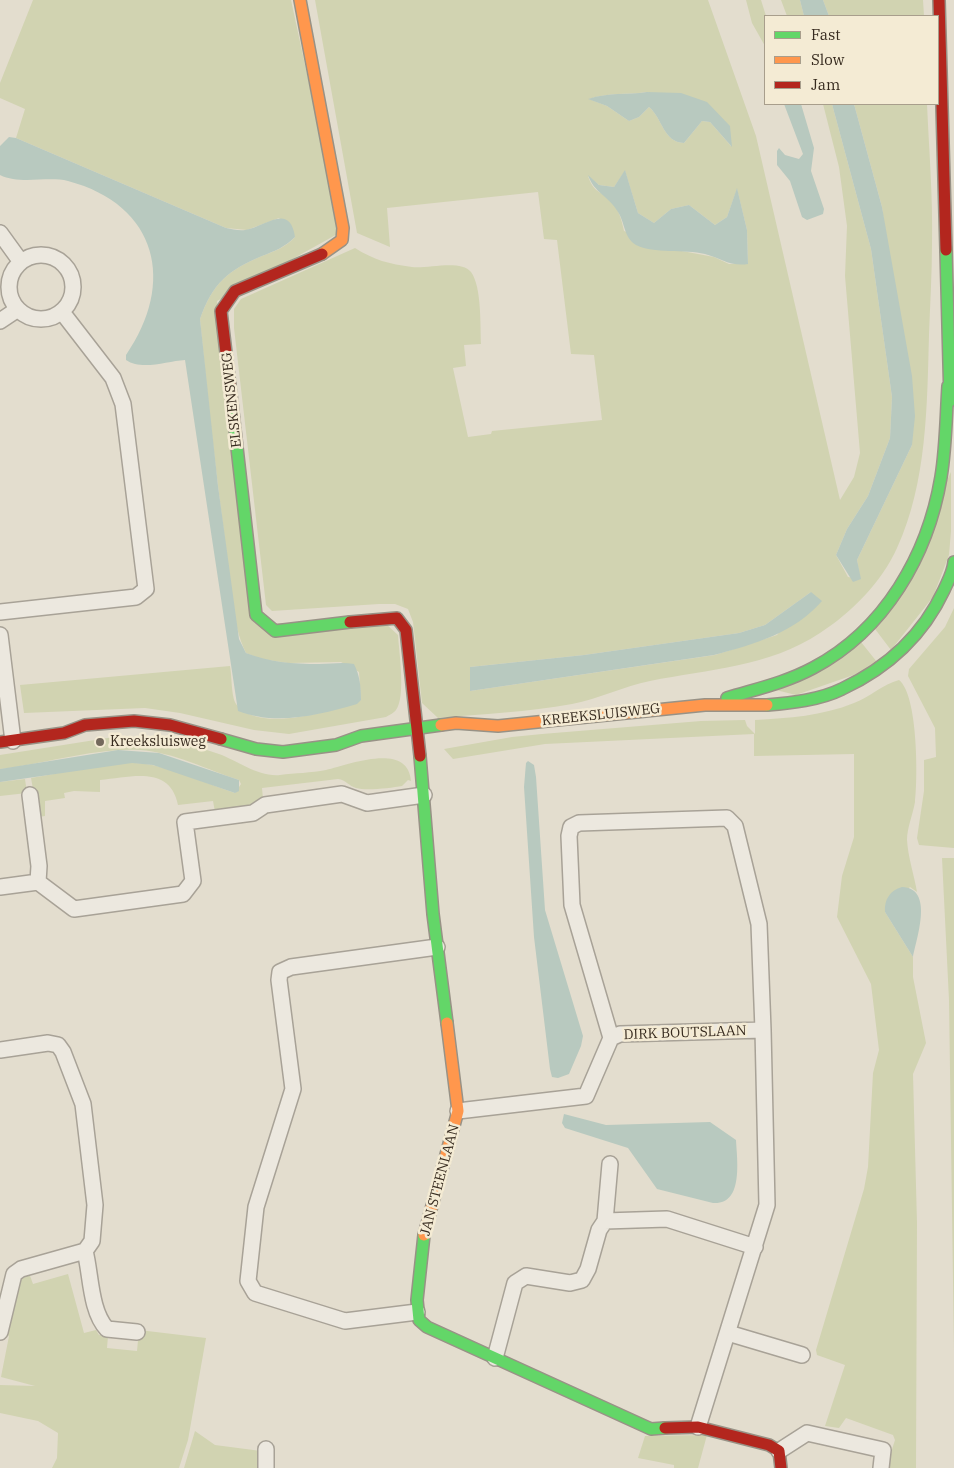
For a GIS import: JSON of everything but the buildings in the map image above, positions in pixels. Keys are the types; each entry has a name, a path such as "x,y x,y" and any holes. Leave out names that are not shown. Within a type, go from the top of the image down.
{"street":[{"name":"ELSKENSWEG","path":"300,0 343,228 342,240 328,252 235,291 221,311 256,615 274,630 397,618 406,630 417,728"},
{"path":"939,0 948,386 954,437"},
{"path":"0,233 21,262"},
{"path":"40,255 50,256 66,267 74,285 68,304 62,312 46,319 37,319 18,309 11,298 10,282 12,275 21,262 40,255"},
{"path":"0,321 18,309"},
{"path":"0,612 136,597 146,589 123,404 113,378 62,312"},
{"name":"KREEKSLUISWEG","path":"705,704 782,682 826,662 853,643 880,617 914,564 930,524 940,487 948,386"},
{"name":"KREEKSLUISWEG","path":"58,721 85,725 152,721 256,749 283,752 336,745 361,736 456,723 498,726 705,704 750,706 820,697 841,690 889,661 917,635 935,609 953,571 954,562"},
{"path":"0,635 10,726 6,742"},
{"name":"KREEKSLUISWEG","path":"6,742 64,734 85,725"},
{"name":"KREEKSLUISWEG","path":"471,736 498,726"},
{"name":"JAN STEENLAAN","path":"417,728 437,947 458,1111 425,1225 417,1312"},
{"name":"KREEKSLUISWEG","path":"336,745 364,748"},
{"path":"0,887 38,882 74,909 183,894 193,881 185,822 253,813 265,805 342,794 366,803 424,795"},
{"path":"30,795 39,866 38,882"},
{"path":"610,1038 572,905 569,836 571,827 579,823 728,818 735,826 760,924 763,1030"},
{"path":"437,947 291,967 280,972 278,980 293,1089 256,1207 248,1281 255,1293 344,1321 417,1312 419,1320 427,1326 651,1429 698,1427 769,1445 779,1452 781,1468"},
{"name":"DIRK BOUTSLAAN","path":"458,1111 586,1096 610,1038 620,1034 763,1030 767,1205 698,1427"},
{"path":"0,1050 48,1043 58,1045 63,1052 83,1104 95,1205 92,1241 85,1251 21,1269 14,1274 0,1332"},
{"path":"495,1358 515,1283 526,1276 570,1283 582,1280 588,1269 599,1230 606,1221 610,1164"},
{"path":"606,1221 667,1219 755,1247"},
{"path":"85,1251 91,1271 90,1285 100,1322 106,1329 137,1332"},
{"path":"728,1333 802,1355"},
{"path":"779,1452 808,1433 883,1450 881,1468"},
{"path":"266,1449 266,1468"}],"green space":[{"path":"33,0 291,0 341,232 217,301 254,623 385,623 398,635 401,685 399,704 395,711 386,717 289,734 254,730 180,713 145,708 24,713 20,685 230,666 232,691 236,704 247,713 261,718 278,719 315,714 361,700 359,672 341,662 288,663 261,659 246,653 237,628 232,602 200,319 210,296 230,273 280,248 295,237 279,218 247,230 226,228 16,138 25,109 0,98 0,83"},
{"path":"315,0 708,0 756,136 840,500 854,477 860,453 845,276 847,226 839,167 823,105 832,105 871,249 892,397 890,438 868,496 847,529 836,555 848,577 860,579 857,560 912,445 882,207 854,105 927,105 932,255 924,443 920,470 907,523 891,561 874,585 843,616 820,633 780,653 716,670 640,683 572,704 522,711 438,718 422,703 413,622 408,609 395,604 379,604 272,611 266,605 234,328 234,309 241,299 355,248 382,261 412,267 460,266 471,272 475,279 480,307 481,344 464,345 466,366 453,368 468,437 491,434 492,431 602,420 594,355 571,354 557,240 544,239 538,192 387,208 390,247 357,233","holes":["647,92 729,126 731,146 710,122 702,121 684,143 677,142 667,134 649,107 639,117 629,121 607,106 589,99 611,94","625,171 638,213 654,223 671,209 689,205 715,225 727,217 737,189 747,230 748,264 729,264 714,257 682,251 624,231 620,216 614,205 595,189 588,176 599,185 614,187","811,592 777,635 715,655 470,691 470,667 584,655 739,633 765,625"]},
{"path":"746,0 761,0 766,15 764,15 764,44 752,23"},
{"path":"781,0 800,0 804,15 787,15"},
{"path":"823,0 923,0 924,15 829,15"},
{"path":"951,472 949,555 933,597 891,650 875,629"},
{"path":"954,608 954,848 919,845 917,838 924,791 924,760 936,757 935,728 908,676 909,669 945,627"},
{"path":"861,642 877,662 865,671 796,695 776,690"},
{"path":"899,680 910,702 915,738 916,790 907,840 917,892 910,887 885,912 913,957 913,977 926,1043 913,1074 917,1223 916,1468 886,1468 895,1440 893,1435 846,1418 839,1428 825,1426 845,1365 817,1355 816,1350 864,1189 868,1167 873,1073 879,1050 871,984 837,917 842,876 854,837 854,754 754,756 754,734 545,744 453,759 444,749 512,737 701,721 745,720 747,726 755,734 755,720 818,714 830,711 860,700 887,684"},
{"path":"114,737 154,738 193,746 219,754 264,774 272,775 320,771 362,761 389,759 400,762 407,769 411,781 408,780 402,786 372,789 356,788 338,779 262,788 263,799 250,807 215,812 213,801 178,805 174,792 167,784 158,779 148,776 125,777 100,780 100,792 74,791 64,793 65,798 45,801 45,816 38,817 31,778 91,766 122,763 152,765 235,793 241,784 239,780 178,758 140,750 88,753 0,769 0,755"},
{"path":"25,779 27,793 0,796 0,782"},
{"path":"942,858 954,858 954,1351 949,1000"},
{"path":"29,1273 33,1284 68,1274 84,1333 96,1330 99,1335 108,1336 107,1348 137,1351 139,1330 206,1338 188,1440 179,1468 52,1468 57,1458 58,1433 38,1421 0,1413 0,1385 35,1386 1,1377 9,1336 5,1335 21,1276"},
{"path":"195,1431 215,1445 261,1451 258,1468 184,1468"},
{"path":"707,1435 698,1468 674,1468 674,1465 638,1458 645,1436"}],"shaded area":[{"path":"800,0 823,0 829,15 804,15"},
{"path":"681,93 707,102 730,126 732,147 710,122 702,121 684,143 677,142 667,134 649,107 639,117 629,121 607,106 588,99 610,94"},
{"path":"784,105 801,105 814,148 811,171 824,209 823,214 807,220 802,217 790,181 777,165 777,151 779,148 785,155 799,159 803,154"},
{"path":"832,105 854,105 882,207 912,376 915,416 912,445 857,560 861,579 853,582 836,555 847,529 868,496 890,438 892,397 871,249"},
{"path":"9,137 16,138 226,228 245,230 276,219 288,221 292,227 295,237 276,250 239,267 216,287 200,319 218,486 239,639 246,653 263,659 291,663 354,664 359,677 361,691 361,700 357,704 313,715 282,718 267,718 238,711 185,360 139,365 126,360 126,355 142,328 151,301 153,275 150,250 139,228 122,208 98,192 68,181 51,179 25,180 0,175 0,146"},
{"path":"625,170 638,213 654,223 671,209 689,205 715,225 727,217 737,188 747,230 748,264 731,263 705,254 651,250 632,242 618,212 594,186 588,175 599,185 614,187"},
{"path":"811,592 822,601 799,621 759,642 729,651 714,655 470,691 470,667 584,655 739,633 765,625"},
{"path":"118,750 159,753 239,780 239,791 235,793 153,765 132,763 0,782 0,769"},
{"path":"528,761 534,765 536,777 545,910 583,1036 581,1046 569,1074 558,1078 552,1077 550,1069 534,937 524,787 526,763"},
{"path":"902,887 912,889 918,896 921,904 920,926 913,957 885,912 886,903 891,893"},
{"path":"564,1114 606,1125 710,1122 736,1140 737,1169 734,1189 730,1197 723,1202 713,1203 657,1189 628,1148 565,1128 562,1123"}],"traffic: fast":[{"path":"946,250 950,401"},
{"path":"230,386 256,615 275,631 350,622"},
{"path":"727,698 792,678 839,652 862,633 899,588 914,562 935,506 944,454 948,386"},
{"path":"767,705 805,700 833,693 858,681 889,660 926,622 944,590 954,562"},
{"path":"221,739 256,749 283,752 336,745 361,736 441,725"},
{"path":"420,756 433,914 447,1023"},
{"path":"424,1235 417,1300 419,1320 427,1327 651,1429 665,1428"}],"traffic: slow":[{"path":"300,0 343,228 342,240 322,254"},
{"path":"441,725 456,723 498,726 705,705 767,705"},
{"path":"424,1235 458,1111 447,1023"}],"traffic: jam":[{"path":"939,0 946,250"},
{"path":"230,386 221,311 235,291 322,254"},
{"path":"350,622 397,618 406,630 420,756"},
{"path":"0,742 64,733 85,725 134,721 170,725 221,739"},
{"path":"665,1428 698,1427 769,1445 779,1451 781,1468"}],"place":[{"name":"Kreeksluisweg","path":"100,742"}]}
